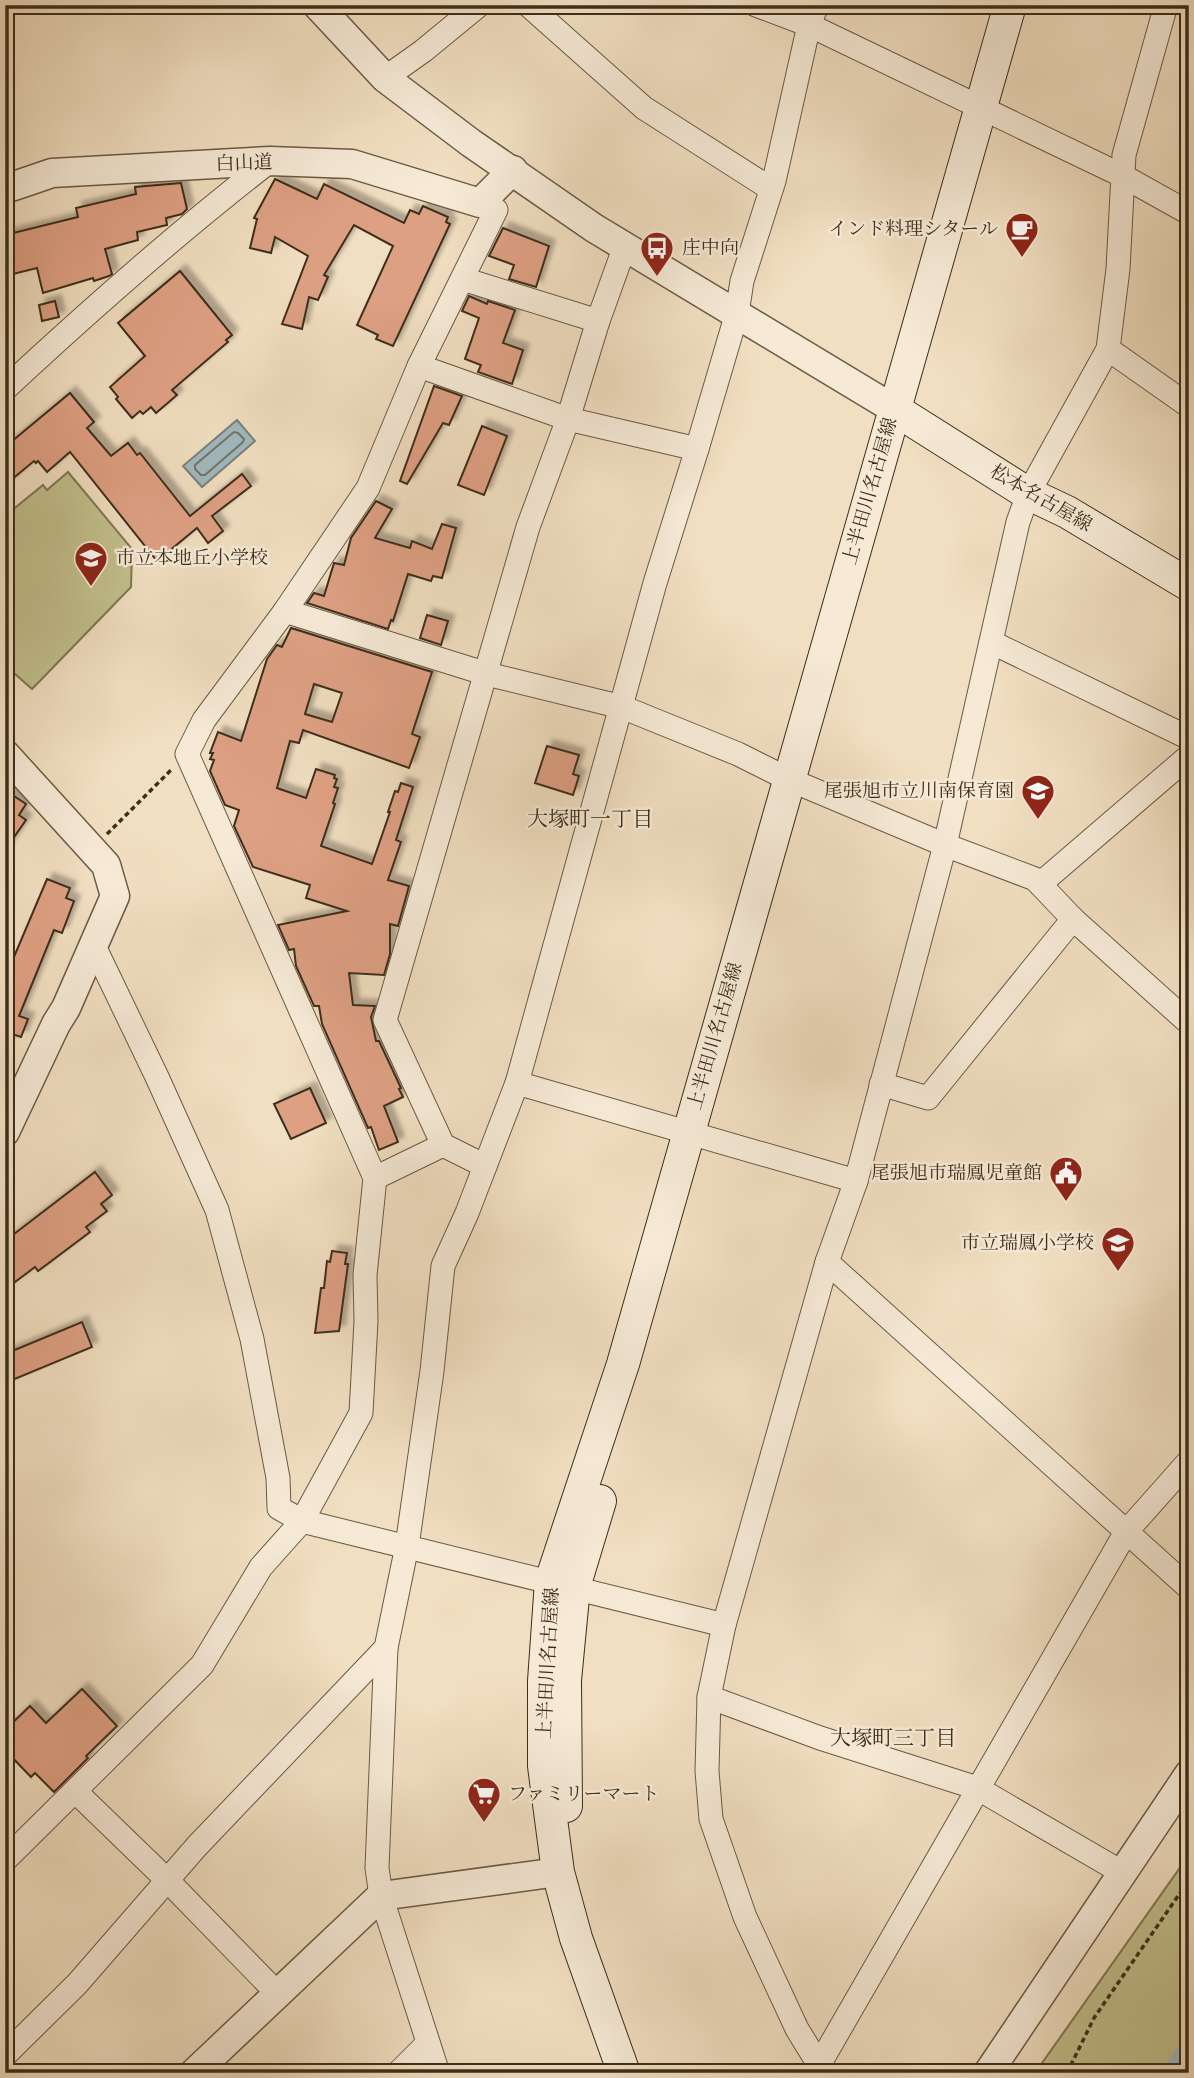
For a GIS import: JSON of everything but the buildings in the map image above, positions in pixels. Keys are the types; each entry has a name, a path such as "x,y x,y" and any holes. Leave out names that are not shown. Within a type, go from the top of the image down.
{"main road":[{"name":"上半田川名古屋線","path":"987,112 1010,5"},
{"name":"上半田川名古屋線","path":"624,2073 576,1938 558,1872 544,1766 544,1681 563,1584 623,1364 697,1135 987,112 1025,5"},
{"name":"松本名古屋線","path":"901,413 1027,493 1067,512 1189,585"},
{"name":"上半田川名古屋線","path":"563,1584 566,1811 594,1940 643,2073"}],"street":[{"path":"317,5 385,78 471,143 594,228 901,413"},
{"path":"385,78 479,5"},
{"path":"528,5 644,108 771,189"},
{"path":"756,5 813,15 987,112 1121,175 1189,213"},
{"path":"1166,5 1130,130 1121,175 1118,269 1108,349 1029,492 1018,522 945,845 856,1181 827,1262 724,1625 709,1697 707,1771 711,1819 745,1917 797,2029 821,2069 977,1788 1126,1532 1189,1461"},
{"path":"438,2073 382,1896 377,1868 386,1648 407,1546 432,1371 443,1266 467,1213 517,1083 655,583 698,449 737,313 742,281 771,189 813,15"},
{"path":"5,389 68,330 270,161"},
{"name":"白山道","path":"5,189 52,173 270,161 352,164 481,203"},
{"path":"5,1860 202,1665 261,1567 302,1521 362,1413 365,1275 374,1178 187,754 204,719 285,611 368,488 419,366 496,210 481,203 513,170"},
{"path":"485,1166 443,1145 385,1020 528,527 568,419 598,321 625,246"},
{"path":"463,279 598,321"},
{"path":"1108,349 1189,406"},
{"path":"419,366 568,419 698,449"},
{"path":"285,611 487,674 622,707 738,754 796,782 945,845 1035,879 1073,919 1189,1023"},
{"path":"991,642 1189,738"},
{"path":"5,754 106,865 115,895 94,946 5,1132"},
{"path":"1040,884 1189,756"},
{"path":"881,1084 928,1098 1073,919"},
{"path":"94,946 217,1210 252,1339 278,1478 279,1508 302,1521 724,1625"},
{"path":"517,1083 856,1181"},
{"path":"374,1178 443,1145"},
{"path":"827,1262 1189,1588"},
{"path":"5,2055 77,1984 197,1846 386,1648"},
{"path":"709,1697 820,1738 977,1788 1123,1873"},
{"path":"988,2073 1189,1774"},
{"path":"75,1791 169,1881 277,1993"},
{"path":"194,2073 382,1896 558,1872"},
{"path":"398,2073 428,2043"}],"path":[{"path":"92,849 187,754"},
{"path":"1067,2073 1094,2018 1189,1880"}],"shaded area":[{"path":"68,472 132,549 131,587 32,689 5,665 5,516 43,485 47,490"},
{"path":"1189,1855 1189,2073 1035,2073"}],"water":[{"path":"237,420 255,441 202,487 183,466"}],"waterway":[{"path":"1179,2073 1189,2059"}],"place":[{"name":"インド料理シタール","path":"1022,259"},
{"name":"庄中向","path":"657,278"},
{"name":"市立本地丘小学校","path":"91,588"},
{"name":"尾張旭市立川南保育園","path":"1038,821"},
{"name":"尾張旭市瑞鳳児童館","path":"1066,1203"},
{"name":"市立瑞鳳小学校","path":"1118,1273"},
{"name":"ファミリーマート","path":"484,1824"}],"district":[{"name":"大塚町一丁目","path":"590,819"},
{"name":"大塚町三丁目","path":"893,1738"}]}
